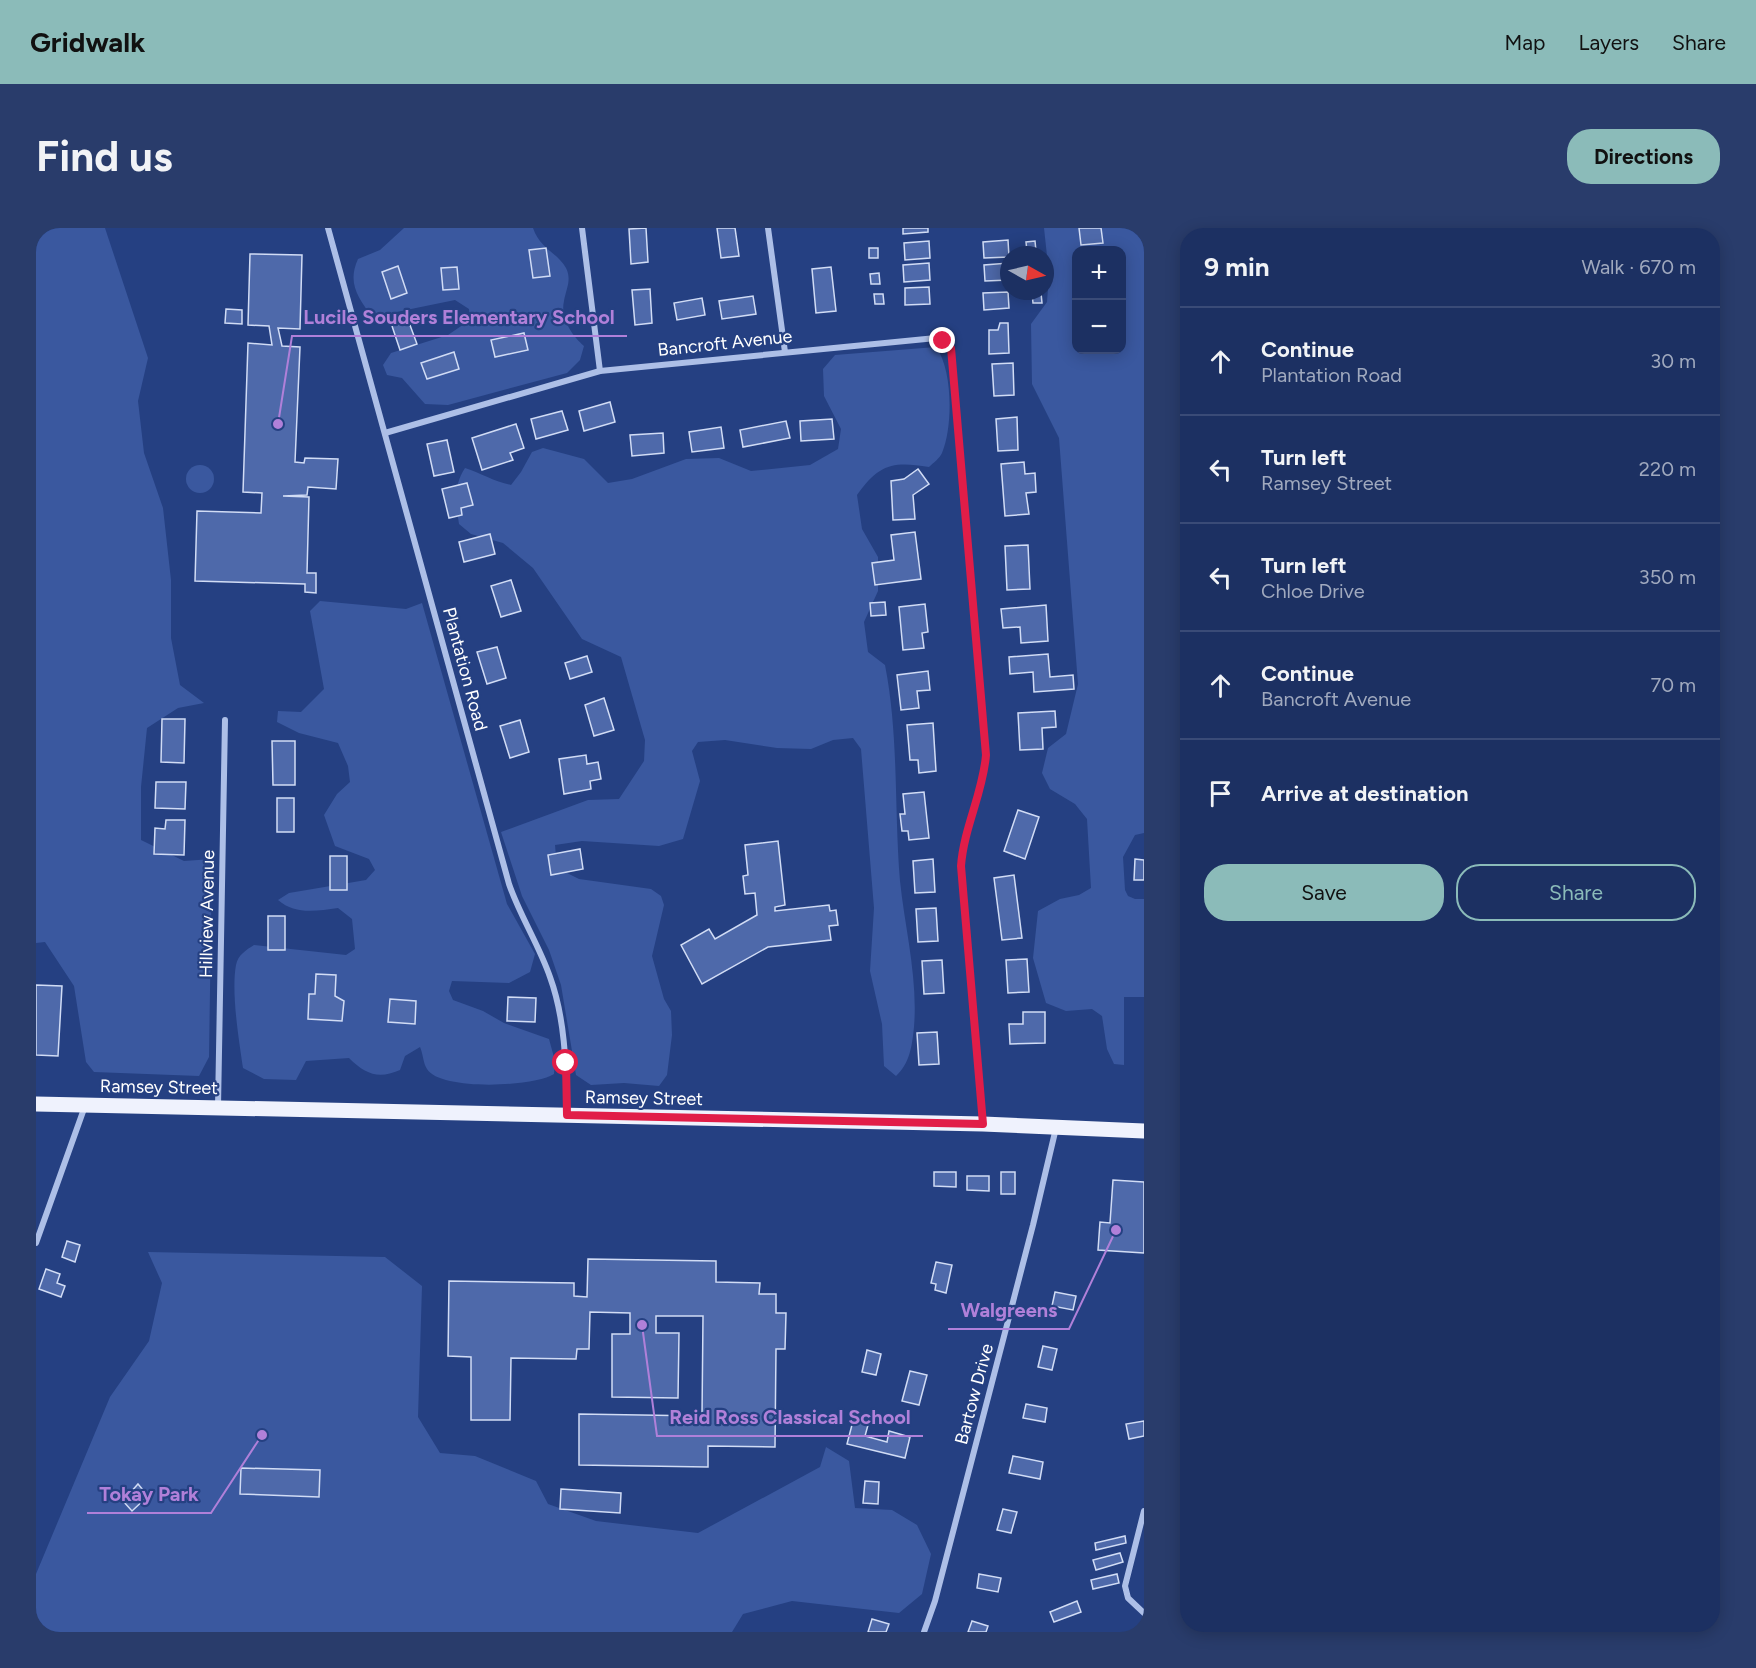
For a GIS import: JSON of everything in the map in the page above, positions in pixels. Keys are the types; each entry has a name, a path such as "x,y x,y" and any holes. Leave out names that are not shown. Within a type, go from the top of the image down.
{"main road":[{"name":"Ramsey Street","path":"36,1104 983,1124 1144,1131"}],"street":[{"name":"Plantation Road","path":"328,228 508,884 520,916 541,954 558,1004 566,1063 567,1115"},
{"path":"582,228 600,371"},
{"path":"768,228 785,352"},
{"name":"Bancroft Avenue","path":"385,433 600,371 936,338 951,348 986,755 981,789 966,832 961,866 983,1124"},
{"name":"Hillview Avenue","path":"218,1108 225,720"},
{"path":"36,1242 85,1105"},
{"name":"Bartow Drive","path":"924,1632 935,1601 1022,1270 1056,1127"},
{"path":"1144,1511 1125,1586 1128,1598 1144,1613"}],"shaded area":[{"path":"36,228 105,228 148,358 138,401 144,453 163,508 171,580 171,638 180,685 204,703 178,708 147,728 141,787 141,840 184,861 212,859 209,1057 199,1076 94,1072 86,1062 74,986 45,942 36,943"},
{"path":"404,228 533,228 540,241 563,263 568,272 569,281 563,307 565,320 571,332 584,346 580,360 567,373 448,405 425,404 402,378 387,375 383,365 391,353 448,335 470,320 469,309 455,300 372,317 354,283 358,259 380,250"},
{"path":"1044,228 1144,228 1144,833 1135,835 1123,857 1125,890 1128,896 1144,899 1144,997 1124,997 1124,1065 1114,1064 1107,1049 1102,1016 1092,1009 1066,1011 1046,1003 1033,958 1038,911 1060,899 1079,895 1091,888 1087,819 1075,804 1050,789 1042,773 1048,748 1066,734 1078,684 1059,438 1032,384 1031,324 1047,300 1054,300 1054,246 1046,246"},
{"path":"936,347 946,370 950,399 946,442 941,455 929,467 906,464 888,467 872,477 857,495 862,529 878,557 878,591 864,622 868,652 885,665 892,719 900,881 915,1009 911,1047 907,1060 896,1076 884,1066 882,1024 870,971 874,908 861,749 853,738 833,740 811,749 777,748 725,740 698,742 692,751 700,781 683,839 659,846 582,841 555,845 557,868 579,879 651,889 661,896 664,905 652,956 664,999 671,1011 672,1035 667,1075 659,1086 624,1083 591,1085 576,1075 561,985 549,950 522,896 501,832 588,800 619,799 644,761 645,740 621,657 582,639 533,568 503,543 471,534 459,524 456,495 461,475 465,468 511,485 532,452 543,448 584,459 608,483 632,479 686,459 719,458 751,471 810,465 838,449 841,429 824,396 823,369 835,355"},
{"path":"200,465 210,469 214,479 210,489 200,493 190,489 186,479 190,469"},
{"path":"320,601 406,609 422,603 507,904 535,954 530,972 509,983 452,981 449,991 453,1000 483,1011 504,1023 549,1039 555,1061 554,1074 528,1082 508,1084 468,1084 450,1081 435,1076 427,1069 420,1047 405,1056 400,1070 379,1075 367,1072 349,1058 306,1061 296,1080 264,1079 243,1068 235,1002 236,965 239,958 254,945 346,955 355,949 352,919 338,908 299,910 278,900 289,893 366,880 375,870 369,859 335,846 324,815 337,794 350,782 348,766 338,743 299,733 277,722 278,711 301,712 324,689 310,611"},
{"path":"148,1252 385,1257 422,1286 418,1417 440,1453 475,1456 536,1481 548,1504 596,1521 698,1533 820,1467 826,1447 849,1461 855,1508 892,1510 917,1525 931,1554 922,1594 899,1613 792,1601 743,1614 732,1632 36,1632 36,1574 110,1397 149,1341 162,1283"}],"building":[{"path":"646,228 648,262 631,264 629,229"},
{"path":"717,228 735,228 739,256 721,258"},
{"path":"903,228 928,228 928,232 903,234"},
{"path":"1079,228 1101,228 1103,243 1081,245"},
{"path":"1008,240 1008,246 1000,246 1000,257 984,258 983,242"},
{"path":"929,241 930,258 905,260 904,243"},
{"path":"1035,241 1036,246 1026,246 1026,242"},
{"path":"546,248 550,276 533,278 529,250"},
{"path":"869,248 878,248 878,258 869,258"},
{"path":"250,254 302,255 300,329 278,328 282,346 300,347 295,462 304,463 305,458 338,459 336,489 308,487 307,495 283,496 309,497 307,573 316,573 316,593 305,592 305,584 195,581 197,511 261,513 262,493 243,492 248,343 272,345 269,326 248,325"},
{"path":"929,263 930,280 904,282 903,265"},
{"path":"1000,264 1000,280 985,281 984,265"},
{"path":"398,266 407,293 391,299 382,272"},
{"path":"457,267 459,289 443,290 441,268"},
{"path":"831,267 836,311 816,313 812,269"},
{"path":"879,273 880,284 871,284 870,274"},
{"path":"929,287 930,304 905,305 905,288"},
{"path":"650,289 652,323 635,325 632,290"},
{"path":"1000,292 1000,300 1008,300 1009,308 984,310 983,293"},
{"path":"874,294 883,294 884,304 875,304"},
{"path":"753,296 756,314 722,319 719,301"},
{"path":"702,298 705,315 677,320 674,303"},
{"path":"1033,300 1042,300 1042,303 1033,303"},
{"path":"226,309 242,310 242,324 225,323"},
{"path":"407,317 417,344 400,350 391,323"},
{"path":"1000,323 1008,323 1009,353 989,354 989,330 998,330"},
{"path":"524,333 528,350 495,357 491,340"},
{"path":"454,352 459,369 427,379 421,363"},
{"path":"1013,363 1014,395 994,396 992,364"},
{"path":"610,402 615,422 584,431 579,411"},
{"path":"562,411 568,430 536,439 531,419"},
{"path":"1017,417 1018,450 998,451 996,419"},
{"path":"832,419 834,439 801,441 800,421"},
{"path":"786,421 790,438 743,447 740,430"},
{"path":"516,424 524,448 510,453 513,460 482,470 472,438"},
{"path":"721,427 724,448 692,452 689,432"},
{"path":"663,433 664,453 632,456 630,435"},
{"path":"447,440 454,472 434,476 427,444"},
{"path":"1024,462 1025,474 1035,473 1036,492 1026,493 1029,514 1005,516 1001,464"},
{"path":"918,469 929,484 913,495 915,519 893,520 891,481 904,479"},
{"path":"467,483 473,505 461,508 462,515 449,518 442,489"},
{"path":"915,532 921,579 875,585 872,563 894,560 891,535"},
{"path":"490,534 495,554 464,562 459,542"},
{"path":"1028,545 1030,589 1007,590 1005,546"},
{"path":"511,580 521,611 501,617 491,586"},
{"path":"885,602 886,615 871,616 870,603"},
{"path":"925,604 928,632 922,633 924,648 903,650 899,607"},
{"path":"1046,605 1048,641 1021,643 1020,627 1003,628 1001,609"},
{"path":"497,647 506,678 487,684 477,652"},
{"path":"1048,654 1050,677 1073,675 1074,689 1034,692 1033,672 1010,674 1009,657"},
{"path":"587,656 592,672 570,679 565,663"},
{"path":"928,671 930,690 917,691 919,708 901,710 897,675"},
{"path":"604,698 614,730 594,736 585,705"},
{"path":"1055,711 1056,727 1042,728 1043,749 1020,750 1018,713"},
{"path":"162,719 185,719 184,763 161,762"},
{"path":"520,720 529,752 510,758 500,726"},
{"path":"933,723 936,771 919,773 918,760 910,760 907,725"},
{"path":"272,741 295,741 295,785 273,785"},
{"path":"586,755 587,764 598,762 601,779 590,781 591,789 564,794 559,759"},
{"path":"156,782 186,782 185,809 155,808"},
{"path":"924,792 929,838 909,840 908,831 902,831 900,814 905,814 903,794"},
{"path":"277,798 294,798 294,832 277,832"},
{"path":"1018,810 1039,817 1025,859 1004,851"},
{"path":"166,820 185,820 184,855 154,854 155,828 165,829"},
{"path":"778,841 785,905 775,907 775,911 829,905 830,911 836,910 838,925 829,926 831,940 768,947 702,984 681,945 709,929 715,939 757,915 755,893 745,894 743,876 748,875 745,845"},
{"path":"580,849 583,869 551,875 548,855"},
{"path":"330,856 347,856 347,890 330,890"},
{"path":"933,859 935,892 915,893 913,861"},
{"path":"1135,859 1144,860 1144,880 1134,880"},
{"path":"1014,875 1022,938 1002,940 994,878"},
{"path":"936,908 938,941 918,942 916,909"},
{"path":"268,916 285,916 285,950 268,950"},
{"path":"1027,959 1029,992 1008,993 1006,960"},
{"path":"942,960 944,993 924,994 922,961"},
{"path":"316,974 336,975 335,996 344,1001 342,1021 308,1019 309,994 315,994"},
{"path":"36,985 62,986 58,1056 36,1055"},
{"path":"508,997 536,998 535,1022 507,1021"},
{"path":"390,999 416,1001 415,1024 388,1022"},
{"path":"1023,1012 1045,1012 1045,1043 1010,1044 1009,1024 1023,1024"},
{"path":"937,1032 939,1064 919,1065 917,1033"},
{"path":"934,1172 956,1172 956,1187 934,1186"},
{"path":"1001,1172 1015,1172 1015,1194 1001,1194"},
{"path":"967,1176 989,1176 989,1191 967,1190"},
{"path":"1113,1180 1144,1182 1144,1253 1098,1250 1100,1222 1110,1223"},
{"path":"67,1241 80,1245 75,1262 62,1257"},
{"path":"588,1259 716,1261 716,1282 760,1283 759,1294 776,1294 776,1313 786,1313 785,1349 776,1349 775,1447 708,1446 708,1467 579,1465 579,1414 702,1416 703,1316 656,1316 656,1333 679,1333 678,1398 612,1397 612,1334 630,1334 630,1313 590,1312 589,1349 577,1349 576,1359 511,1358 510,1420 471,1420 471,1357 448,1356 449,1281 574,1283 574,1296 587,1297"},
{"path":"936,1262 952,1265 946,1293 935,1290 936,1284 931,1283"},
{"path":"46,1269 60,1274 57,1283 65,1286 61,1297 39,1289"},
{"path":"1055,1292 1076,1296 1073,1310 1052,1306"},
{"path":"1043,1346 1057,1349 1052,1370 1038,1367"},
{"path":"867,1350 881,1354 876,1375 862,1372"},
{"path":"910,1371 927,1375 919,1405 902,1401"},
{"path":"1026,1404 1047,1408 1045,1422 1023,1418"},
{"path":"853,1421 868,1425 865,1436 887,1442 889,1431 910,1437 905,1458 847,1444"},
{"path":"1144,1421 1144,1436 1129,1439 1126,1424"},
{"path":"1013,1456 1043,1462 1040,1479 1009,1473"},
{"path":"241,1468 320,1470 319,1497 240,1494"},
{"path":"865,1481 879,1482 878,1504 863,1503"},
{"path":"138,1484 148,1496 132,1511 123,1501"},
{"path":"561,1489 621,1493 620,1513 560,1509"},
{"path":"1003,1509 1017,1512 1011,1533 997,1530"},
{"path":"1125,1536 1126,1543 1096,1550 1095,1543"},
{"path":"1120,1553 1123,1562 1096,1570 1093,1560"},
{"path":"979,1574 1001,1578 998,1592 977,1588"},
{"path":"1117,1574 1119,1583 1093,1589 1091,1580"},
{"path":"1077,1601 1081,1612 1054,1622 1050,1612"},
{"path":"872,1619 889,1624 886,1632 868,1632"},
{"path":"972,1621 988,1626 986,1632 968,1632"}],"place":[{"name":"Lucile Souders Elementary School","path":"278,424"},
{"name":"Walgreens","path":"1116,1230"},
{"name":"Reid Ross Classical School","path":"642,1325"},
{"name":"Tokay Park","path":"262,1435"}],"route":[{"path":"566,1063 567,1115 983,1124 961,866 962,849 968,824 981,789 986,755 951,348 943,341"}]}
